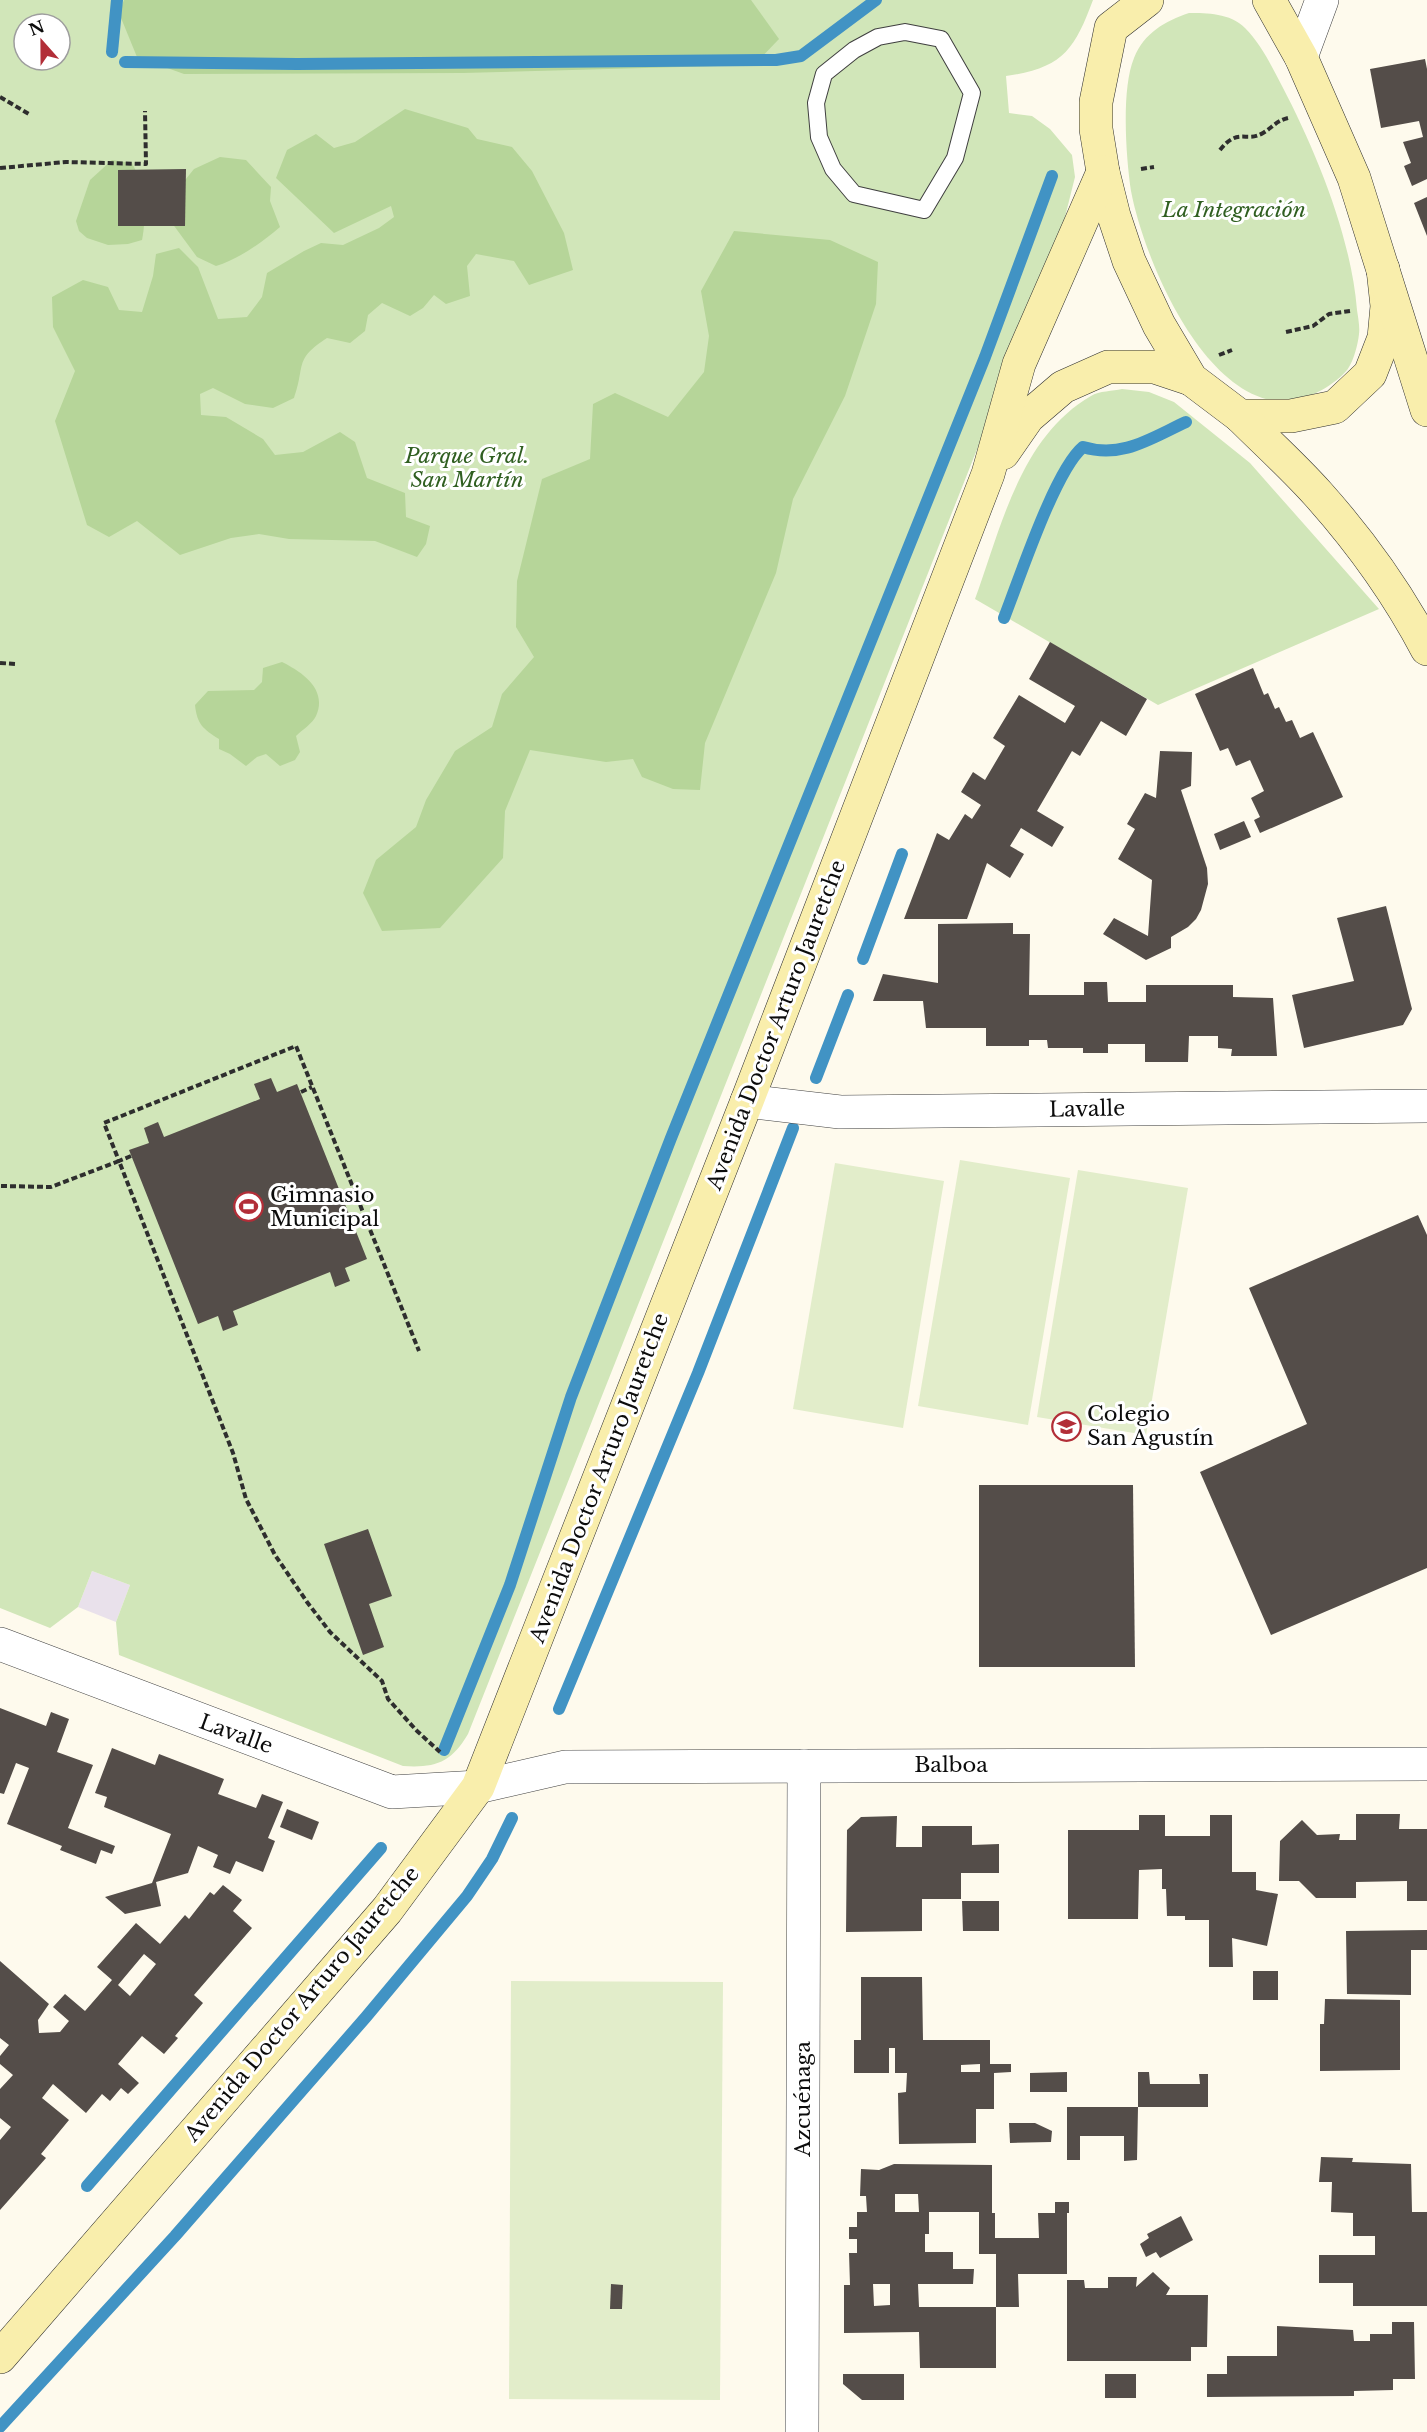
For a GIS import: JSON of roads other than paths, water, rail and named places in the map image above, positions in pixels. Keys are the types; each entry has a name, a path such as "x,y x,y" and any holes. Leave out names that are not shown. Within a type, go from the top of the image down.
{"main road":[{"path":"1147,0 1114,14 1096,102 1096,129 1103,172 1129,261 1159,325 1191,378 1240,416 1318,493 1364,550 1427,649"},
{"path":"1266,2 1301,57 1354,178 1427,410"},
{"name":"Avenida Doctor Arturo Jauretche","path":"0,2356 387,1910 478,1787 747,1101 988,474 1019,364 1103,172"},
{"path":"1240,416 1292,416 1335,407 1370,374 1384,338 1387,306 1383,269"},
{"name":"Avenida Doctor Arturo Jauretche","path":"988,474 1028,417 1063,387 1108,366 1155,367 1191,378"}],"street":[{"path":"1301,57 1322,0"},
{"name":"Lavalle","path":"747,1101 840,1112 1427,1106"},
{"name":"Lavalle","path":"0,1644 392,1792 478,1787"},
{"name":"Balboa","path":"478,1787 565,1767 1427,1764"},
{"name":"Azcuénaga","path":"802,2432 804,1766"}],"lane":[{"path":"905,32 941,39 972,93 955,158 924,210 854,194 832,169 819,138 816,103 825,74 854,50 878,37 905,32"}],"waterway":[{"path":"112,52 117,0"},
{"path":"125,62 297,64 776,60 801,56 876,0"},
{"path":"444,1750 510,1585 571,1397 671,1138 985,357 1052,176"},
{"path":"1004,618 1050,501 1072,459 1083,447 1097,450 1124,449 1186,422"},
{"path":"863,959 902,854"},
{"path":"816,1078 848,995"},
{"path":"559,1709 698,1373 793,1128"},
{"path":"0,2427 175,2236 366,2017 467,1896 492,1859 512,1818"},
{"path":"87,2186 381,1848"}],"place":[{"name":"Gimnasio Municipal","path":"249,1207"},
{"name":"Colegio San Agustín","path":"1066,1426"}],"park label":[{"name":"La Integración","path":"1234,210"},
{"name":"Parque Gral. San Martín","path":"467,468"}]}
